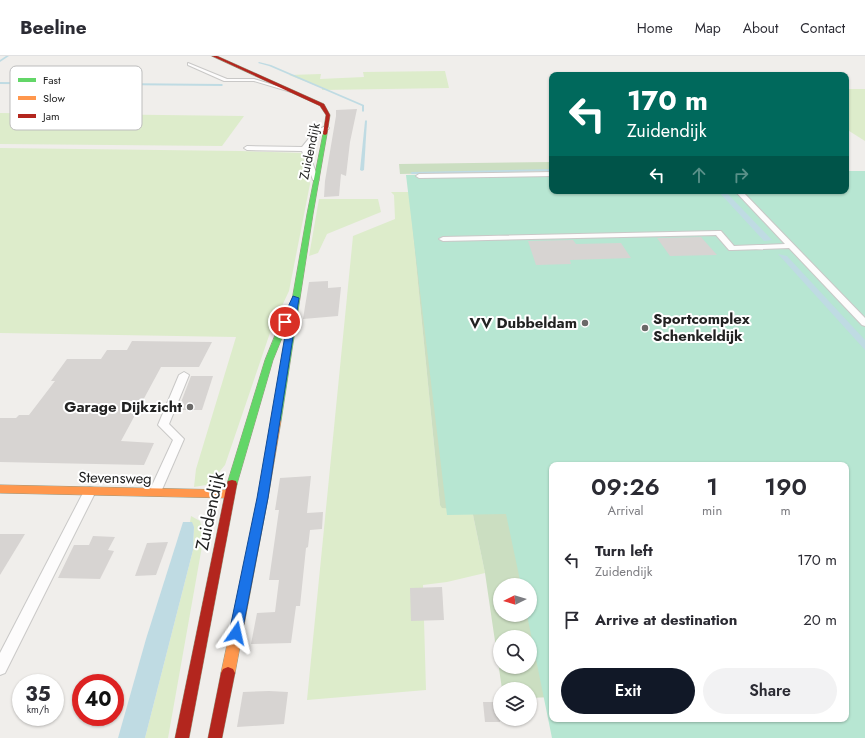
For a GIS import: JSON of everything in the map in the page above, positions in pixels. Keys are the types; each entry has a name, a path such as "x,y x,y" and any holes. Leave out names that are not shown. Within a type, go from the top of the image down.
{"street":[{"name":"Zuidendijk","path":"214,56 327,109 329,116 295,298 263,498 215,738"},
{"name":"Zuidendijk","path":"182,738 229,494 268,360 295,298"},
{"name":"Stevensweg","path":"0,489 229,494"}],"lane":[{"path":"189,64 226,80 254,80 293,92"},
{"path":"304,149 317,132 326,128"},
{"path":"247,148 304,149"},
{"path":"304,149 316,180"},
{"path":"420,176 549,174"},
{"path":"741,194 865,323"},
{"path":"443,239 718,233 732,248 790,246"},
{"path":"155,492 178,439 163,425 184,375"},
{"path":"0,668 90,491"}],"green space":[{"path":"445,71 449,88 322,90 322,88 289,75 321,74 320,79 364,77 363,72"},
{"path":"849,89 865,89 865,141 849,131"},
{"path":"0,113 10,113 10,130 142,130 142,115 244,116 222,146 0,144"},
{"path":"0,148 305,153 310,184 289,291 272,327 225,465 211,482 206,485 194,487 196,469 236,337 0,333"},
{"path":"549,162 549,171 400,174 399,164"},
{"name":"Sportcomplex Schenkeldijk","path":"849,171 865,171 865,738 552,738 537,664 537,630 530,630 528,622 537,622 537,578 520,578 506,514 447,515 406,175 549,173 549,194 849,194"},
{"path":"391,192 409,192 440,505 472,510 485,573 447,582 423,585 426,690 307,700 353,236 395,219 394,195"},
{"path":"409,192 532,507 549,668 549,697 537,698 537,682 501,682 500,674 537,674 537,630 493,630 485,573 472,510 442,508 440,505"},
{"path":"319,199 378,199 381,212 327,234 318,253 309,256"},
{"path":"191,516 200,521 204,535 168,738 145,738 193,550 194,527 190,522"}],"water":[{"path":"721,194 728,194 772,240 764,241"},
{"path":"778,254 787,256 865,340 865,350"},
{"path":"183,522 192,522 194,527 193,550 145,738 118,738 121,726 124,726 124,717 146,639"}],"building":[{"path":"357,109 350,142 346,176 341,174 339,196 324,197 336,110"},
{"path":"701,237 717,255 670,256 657,238"},
{"path":"573,240 576,244 621,243 631,258 570,260 571,264 536,265 528,241"},
{"path":"328,281 328,288 341,287 338,316 303,319 309,282"},
{"path":"132,341 212,342 199,367 161,367 121,441 154,443 144,465 0,462 0,418 16,418 19,415 29,415 55,381 51,381 67,359 101,359 107,350 127,350"},
{"path":"191,376 213,376 202,410 178,410"},
{"path":"311,476 307,513 323,512 322,529 310,530 308,547 306,548 300,606 296,606 291,643 251,644 257,613 275,612 279,580 269,580 279,510 275,510 280,478"},
{"path":"0,534 25,534 0,575"},
{"path":"93,536 115,537 108,550 114,551 100,579 58,578 74,545 89,545"},
{"path":"168,542 156,575 135,576 147,543"},
{"path":"442,587 444,620 411,621 410,588"},
{"path":"243,692 288,692 284,724 237,727"},
{"path":"483,702 493,702 493,722 485,722"}],"waterway":[{"path":"0,61 8,56"},
{"path":"259,63 270,65 363,106 363,111"},
{"path":"0,83 10,83"},
{"path":"142,84 222,85"},
{"path":"362,170 366,121"},
{"path":"412,173 549,170"}],"traffic: fast":[{"path":"276,421 310,214 325,134"},
{"path":"232,484 269,360 282,328"}],"traffic: slow":[{"path":"228,673 263,498 276,421"},
{"path":"0,489 229,494"}],"traffic: jam":[{"path":"214,56 322,105 327,111 328,115 325,134"},
{"path":"182,738 232,484"},
{"path":"215,738 228,673"}],"place":[{"name":"VV Dubbeldam","path":"585,323"},
{"name":"Sportcomplex Schenkeldijk","path":"645,328"},
{"name":"Garage Dijkzicht","path":"190,407"}],"route":[{"path":"236,633 263,498 295,298 285,322"}]}
